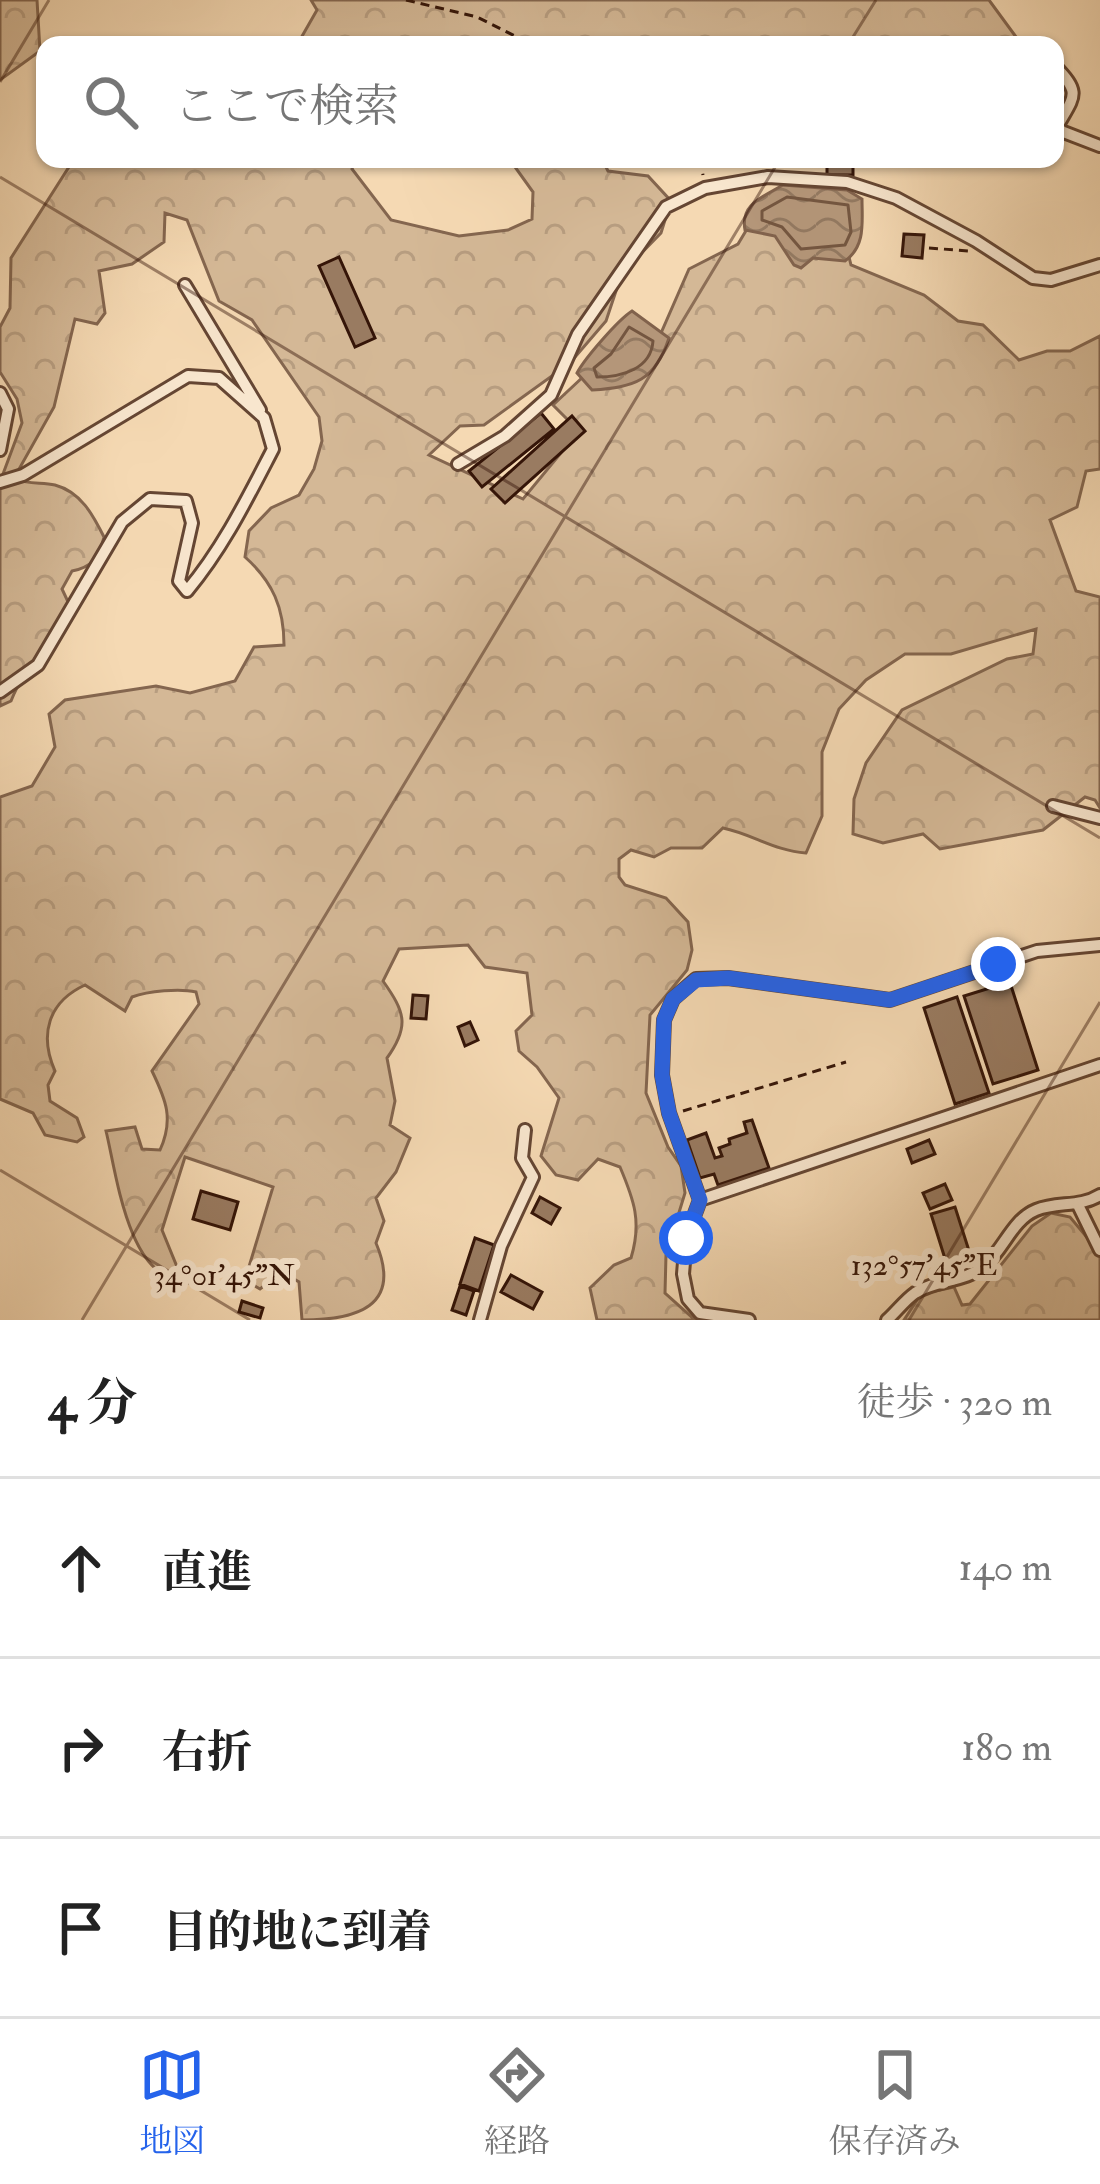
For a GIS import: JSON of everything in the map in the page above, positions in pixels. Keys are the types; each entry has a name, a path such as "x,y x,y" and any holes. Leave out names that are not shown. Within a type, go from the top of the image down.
{"street":[{"path":"1064,76 1075,96 1064,115"},
{"path":"1064,132 1100,146"},
{"path":"458,464 505,436 551,395 578,334 603,293 666,208 705,188 768,177 847,182 896,198 1033,278 1051,280 1100,265"},
{"path":"0,692 38,665 122,522 150,499 185,502 192,523 178,581 187,591 240,512 273,449 264,418 233,360 214,337 185,285"},
{"path":"0,482 23,475 188,376 219,378 264,418"},
{"path":"0,393 8,409 0,450"},
{"path":"1053,806 1100,818"},
{"path":"749,1320 700,1313 688,1299 683,1274 686,1238 700,1200 670,1115 662,1075 664,1020 673,999 696,980 728,978 890,1000 1037,951 1100,945"},
{"path":"700,1200 1100,1065"},
{"path":"480,1320 501,1246 533,1177 522,1158 525,1130"},
{"path":"887,1320 917,1291 969,1276 986,1264 1031,1211 1078,1205 1100,1195"},
{"path":"1078,1205 1100,1250"}],"path":[{"path":"406,0 477,17 515,36"},
{"path":"702,168 705,188"},
{"path":"929,248 994,253"},
{"path":"670,1115 846,1062"}],"green space":[{"path":"0,0 37,0 36,54 0,80"},
{"path":"311,0 989,0 1015,36 302,36 317,10"},
{"path":"68,168 352,168 391,220 459,236 508,230 532,219 533,192 516,168 606,168 648,176 671,201 661,233 622,273 606,321 570,363 484,425 460,426 429,455 523,499 579,431 553,405 584,376 654,349 689,269 738,244 753,219 848,253 851,265 924,295 958,321 983,325 1019,360 1047,351 1070,351 1100,336 1100,469 1086,471 1077,507 1050,520 1076,591 1100,597 1100,808 1085,797 1043,830 940,849 923,834 883,843 853,834 854,799 866,763 902,710 1007,659 1033,654 1036,629 951,654 905,654 866,680 839,709 822,752 822,816 806,853 723,828 702,848 671,848 654,857 631,850 619,859 619,877 625,885 666,898 688,922 692,950 687,970 650,1015 646,1093 681,1166 685,1193 666,1255 665,1293 695,1320 597,1320 590,1288 614,1265 631,1258 636,1222 629,1190 620,1167 598,1159 578,1180 556,1175 541,1156 559,1098 519,1051 516,1031 532,1015 527,973 485,967 468,945 399,949 383,981 402,1019 399,1037 387,1058 395,1101 390,1125 410,1138 396,1172 376,1198 384,1221 376,1243 383,1265 379,1295 356,1313 302,1320 299,1282 282,1272 260,1289 245,1280 273,1187 185,1157 162,1230 182,1279 164,1274 149,1262 137,1243 106,1131 135,1127 142,1149 160,1150 167,1110 152,1071 199,1004 196,992 139,995 132,997 125,1011 85,985 62,1001 48,1032 55,1071 48,1085 50,1101 77,1118 84,1137 77,1142 45,1135 33,1113 0,1099 0,797 32,786 55,747 49,714 65,700 156,686 190,693 235,681 254,647 284,645 275,596 245,557 249,531 271,508 299,495 314,469 322,441 319,417 252,320 219,301 187,220 165,213 164,242 132,264 99,271 105,313 97,324 75,319 54,407 14,478 72,493 91,513 104,537 94,560 72,571 62,589 70,606 11,701 0,706 0,482 22,423 17,399 0,372 0,327 10,308 11,258"},
{"path":"1051,1213 1070,1217 1100,1253 1100,1320 904,1320 921,1294 954,1287 962,1305 970,1304 1032,1226"}],"water":[{"path":"783,185 847,190 862,199 861,233 852,255 845,261 813,258 801,268 775,236 745,230 750,208"},
{"path":"632,311 669,338 657,364 632,384 592,390 577,373"}],"building":[{"path":"827,168 853,168 853,175 827,175"},
{"path":"904,234 924,235 922,258 902,256"},
{"path":"339,257 375,338 355,347 319,266"},
{"path":"541,413 554,429 482,487 469,471"},
{"path":"572,416 585,431 505,503 491,489"},
{"path":"1006,970 1038,1070 993,1084 964,996 990,988 986,977"},
{"path":"413,995 428,996 426,1019 411,1018"},
{"path":"957,997 989,1093 955,1104 924,1008"},
{"path":"470,1022 478,1040 465,1046 458,1027"},
{"path":"752,1120 769,1168 718,1185 714,1174 700,1178 687,1140 706,1133 715,1158 722,1156 719,1148 747,1133 744,1122"},
{"path":"929,1140 935,1154 912,1163 907,1149"},
{"path":"945,1184 952,1200 930,1209 923,1193"},
{"path":"201,1191 238,1202 230,1230 193,1219"},
{"path":"540,1197 560,1208 551,1224 532,1213"},
{"path":"955,1207 971,1257 947,1265 931,1214"},
{"path":"475,1238 494,1245 479,1291 460,1284"},
{"path":"511,1275 542,1292 533,1309 501,1292"},
{"path":"460,1286 474,1291 466,1315 452,1310"},
{"path":"242,1301 263,1308 260,1318 239,1312"}],"route":[{"path":"686,1238 700,1200 669,1113 662,1075 664,1020 673,999 696,980 728,978 890,1000 998,964"}]}
